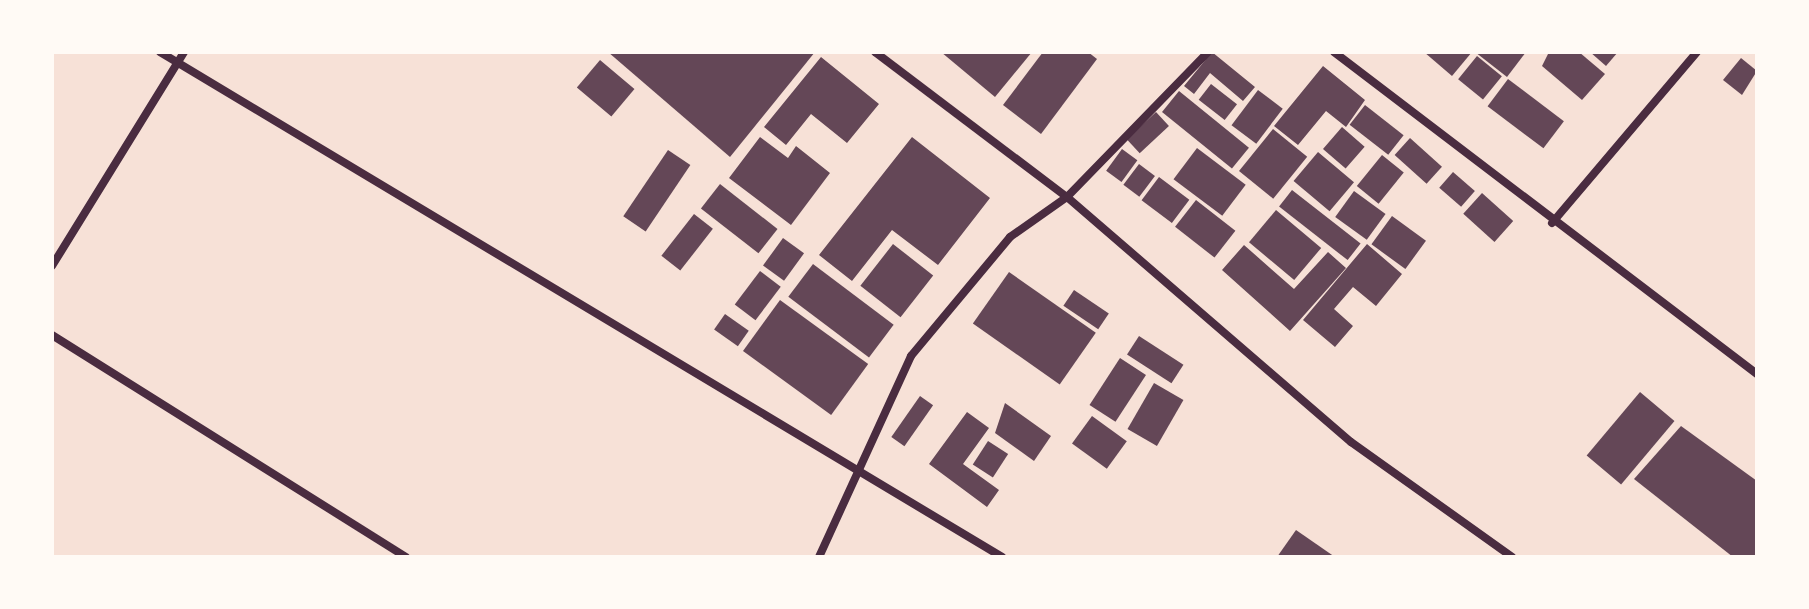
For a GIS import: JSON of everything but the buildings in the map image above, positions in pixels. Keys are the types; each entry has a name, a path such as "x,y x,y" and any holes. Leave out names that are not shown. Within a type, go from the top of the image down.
{"street":[{"path":"160,52 1002,557"},
{"path":"52,266 184,52"},
{"path":"875,52 1067,197 1351,442 1512,557"},
{"path":"819,557 863,471 911,356 1010,237 1067,197 1208,52"},
{"path":"1334,52 1552,223 1757,374"},
{"path":"1552,223 1697,52"},
{"path":"52,335 406,557"}]}
